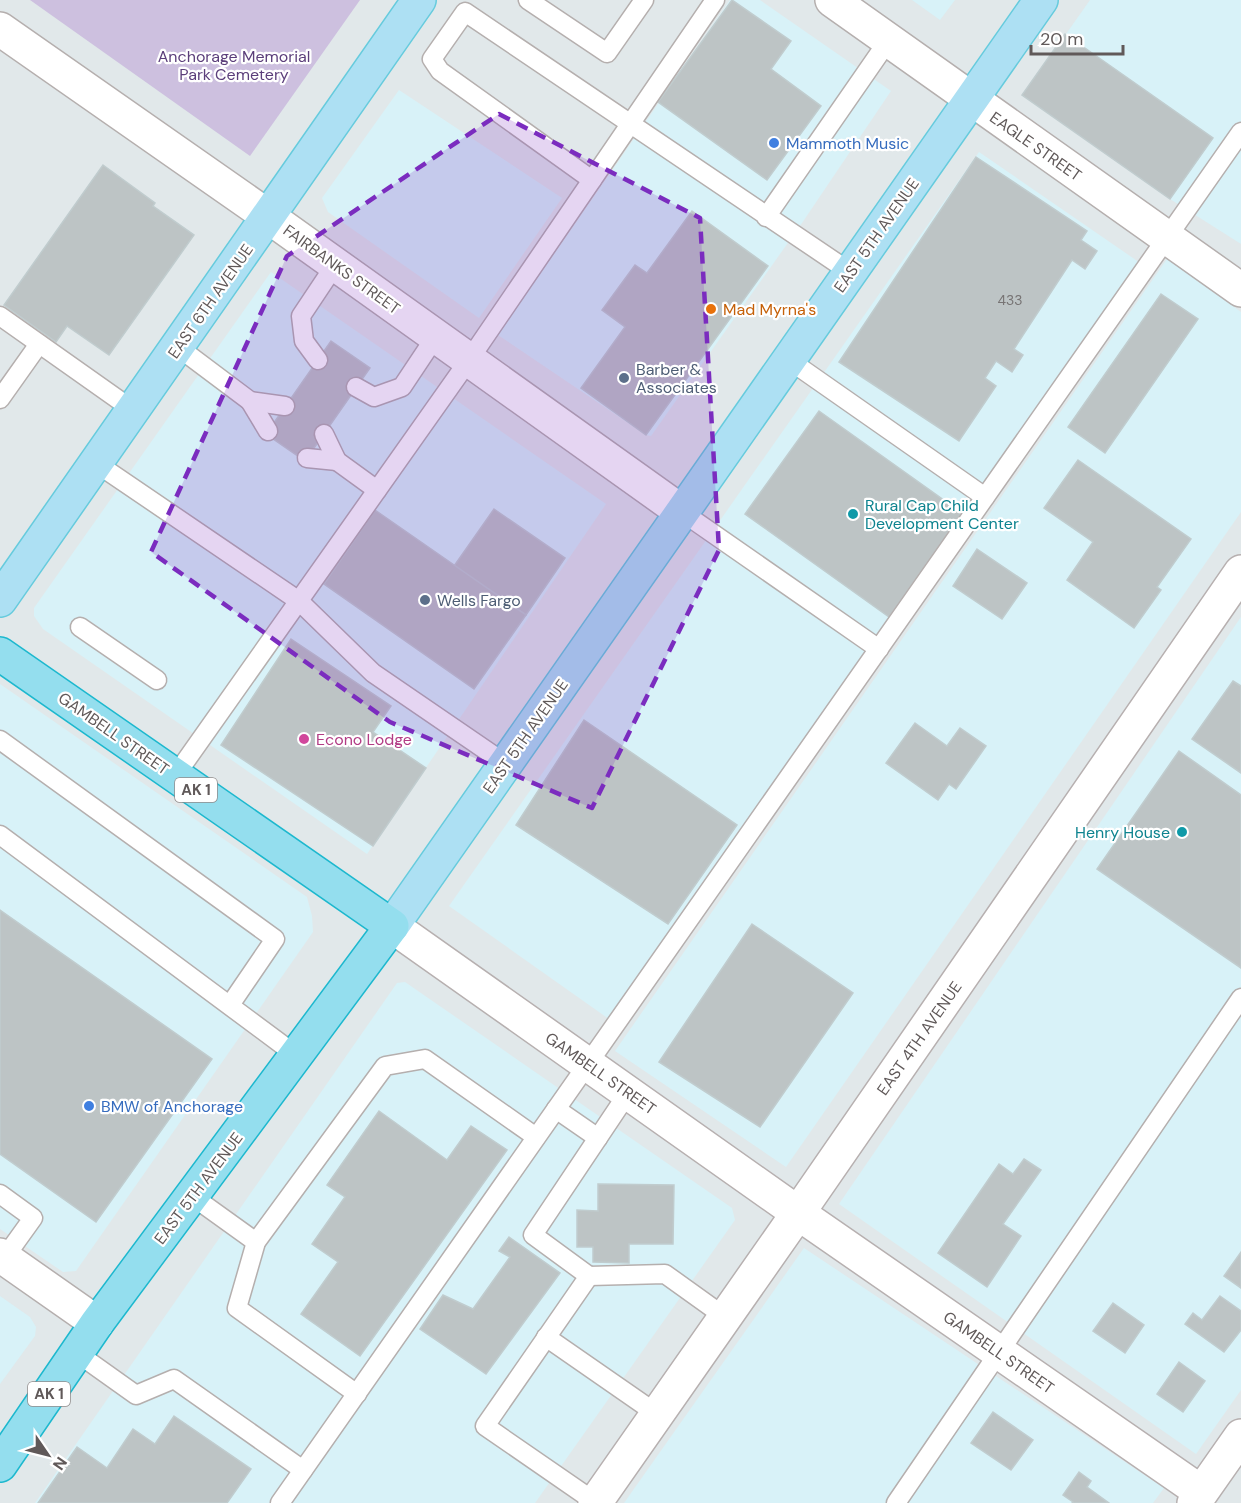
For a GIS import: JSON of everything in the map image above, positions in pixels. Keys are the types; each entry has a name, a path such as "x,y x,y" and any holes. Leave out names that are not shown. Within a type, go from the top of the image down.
{"highway":[{"name":"GAMBELL STREET","path":"0,654 392,926"},
{"name":"EAST 5TH AVENUE","path":"0,1465 97,1323 392,926"}],"main road":[{"name":"EAST 6TH AVENUE","path":"0,600 419,0"},
{"name":"EAGLE STREET","path":"832,0 1241,290"},
{"name":"EAST 5TH AVENUE","path":"392,926 1041,0"},
{"name":"FAIRBANKS STREET","path":"0,28 682,512"},
{"name":"EAST 4TH AVENUE","path":"595,1503 1241,572"},
{"name":"GAMBELL STREET","path":"392,926 1000,1353 1198,1498"},
{"path":"1,1259 97,1323"},
{"path":"1198,1498 1241,1436"}],"lane":[{"path":"528,0 607,53 644,0"},
{"path":"175,776 469,360 715,0"},
{"path":"592,180 440,71 432,59 465,12 850,272"},
{"path":"766,217 888,40"},
{"path":"280,1503 1241,132"},
{"path":"318,360 304,341 301,316 335,265"},
{"path":"0,316 133,410"},
{"path":"356,387 374,397 402,387 436,336"},
{"path":"0,399 39,344"},
{"path":"178,347 277,419 250,401"},
{"path":"789,360 985,497"},
{"path":"337,461 315,446 378,490"},
{"path":"96,463 299,602 373,673 506,764"},
{"path":"682,512 879,649"},
{"path":"80,627 157,680"},
{"path":"0,740 275,939 230,1005"},
{"path":"0,835 296,1055"},
{"path":"896,1503 1241,998"},
{"path":"357,1394 237,1308 256,1242 385,1066 425,1059 537,1137"},
{"path":"628,1093 533,1235 589,1276 665,1274 725,1317"},
{"path":"556,1109 598,1138"},
{"path":"0,1194 33,1218 1,1259"},
{"path":"192,1196 256,1242"},
{"path":"589,1276 485,1426 595,1503"},
{"path":"546,1337 657,1414"},
{"path":"77,1353 136,1395 174,1380 303,1470"}],"highlighted area":[{"path":"499,114 700,218 719,550 592,808 390,722 151,552 287,256"}],"shaded area":[{"path":"730,0 760,0 891,91 802,223 651,436 646,435 498,335"},
{"path":"912,0 955,0 940,20"},
{"path":"1090,0 1241,0 1241,244 1170,199 1023,95"},
{"path":"399,90 562,198 479,318 328,212 322,198"},
{"path":"979,152 1146,267 616,1024 449,906"},
{"path":"1167,259 1241,312 1241,512 786,1167 615,1051"},
{"path":"271,272 606,504 367,854 43,629 34,616 34,608"},
{"path":"1241,617 1241,1390 1196,1454 839,1204"},
{"path":"0,684 307,897 312,916 313,932 76,1271 63,1272 0,1229"},
{"path":"405,982 732,1208 735,1220 535,1503 35,1503 397,983"},
{"path":"804,1248 1164,1488 1153,1503 624,1503"},
{"path":"0,1296 30,1317 36,1327 35,1336 0,1384"}],"green space":[{"name":"Anchorage Memorial Park Cemetery","path":"30,0 360,0 250,156"}],"building":[{"path":"732,0 791,41 771,69 821,106 767,180 658,102"},
{"path":"1065,34 1213,138 1170,199 1022,95"},
{"path":"976,157 1087,231 1081,240 1097,251 1085,269 1072,260 1014,349 1023,355 1012,372 996,361 985,378 996,386 959,441 839,362"},
{"path":"103,165 155,203 153,206 194,235 109,355 67,326 56,342 4,305"},
{"path":"692,211 768,266 646,435 581,388 625,327 602,310 635,265 647,273"},
{"path":"1161,294 1198,319 1105,453 1068,427"},
{"path":"331,341 370,368 305,461 266,434"},
{"name":"Rural Cap Child Development Center","path":"819,411 962,513 889,617 745,514"},
{"path":"1078,460 1191,539 1157,587 1161,590 1134,628 1067,580 1093,542 1044,508"},
{"path":"494,509 565,558 526,615 454,566"},
{"name":"Wells Fargo","path":"375,510 526,615 474,689 324,584"},
{"path":"977,549 1027,583 1002,619 953,586"},
{"name":"Econo Lodge","path":"291,639 391,706 373,732 426,768 373,846 221,745"},
{"path":"1233,681 1241,686 1241,773 1192,739"},
{"path":"584,720 737,825 668,924 516,825"},
{"path":"915,723 947,746 960,728 986,746 956,789 949,784 938,800 886,763"},
{"name":"Henry House","path":"1179,751 1241,795 1241,968 1097,869"},
{"name":"BMW of Anchorage","path":"0,910 212,1059 96,1222 0,1154"},
{"path":"752,924 853,993 760,1127 659,1062"},
{"path":"379,1111 447,1160 471,1126 507,1150 360,1356 301,1314 338,1262 312,1244 345,1197 327,1185"},
{"path":"1024,1159 1041,1170 1003,1224 1021,1236 987,1287 938,1253 999,1164 1013,1174"},
{"path":"598,1184 674,1185 673,1244 629,1244 629,1263 593,1262 593,1247 577,1247 577,1210 598,1211"},
{"path":"509,1237 560,1273 486,1374 420,1329 443,1295 473,1309 510,1257 499,1251"},
{"path":"1241,1252 1241,1288 1224,1276"},
{"path":"1220,1296 1241,1311 1241,1330 1224,1352 1185,1324 1193,1313 1202,1320"},
{"path":"1113,1303 1144,1325 1125,1353 1093,1331"},
{"path":"1179,1362 1205,1381 1183,1412 1157,1394"},
{"path":"993,1412 1033,1440 1011,1470 971,1443"},
{"path":"174,1416 251,1469 227,1503 38,1503 77,1447 107,1468 133,1429 155,1444"},
{"path":"1079,1472 1091,1481 1087,1487 1109,1503 1072,1503 1063,1495"}],"place":[{"name":"Mammoth Music","path":"774,143"},
{"name":"Mad Myrna's","path":"711,309"},
{"name":"Barber & Associates","path":"624,378"},
{"name":"Rural Cap Child Development Center","path":"853,514"},
{"name":"Wells Fargo","path":"425,600"},
{"name":"Econo Lodge","path":"304,739"},
{"name":"Henry House","path":"1182,832"},
{"name":"BMW of Anchorage","path":"89,1106"}]}
